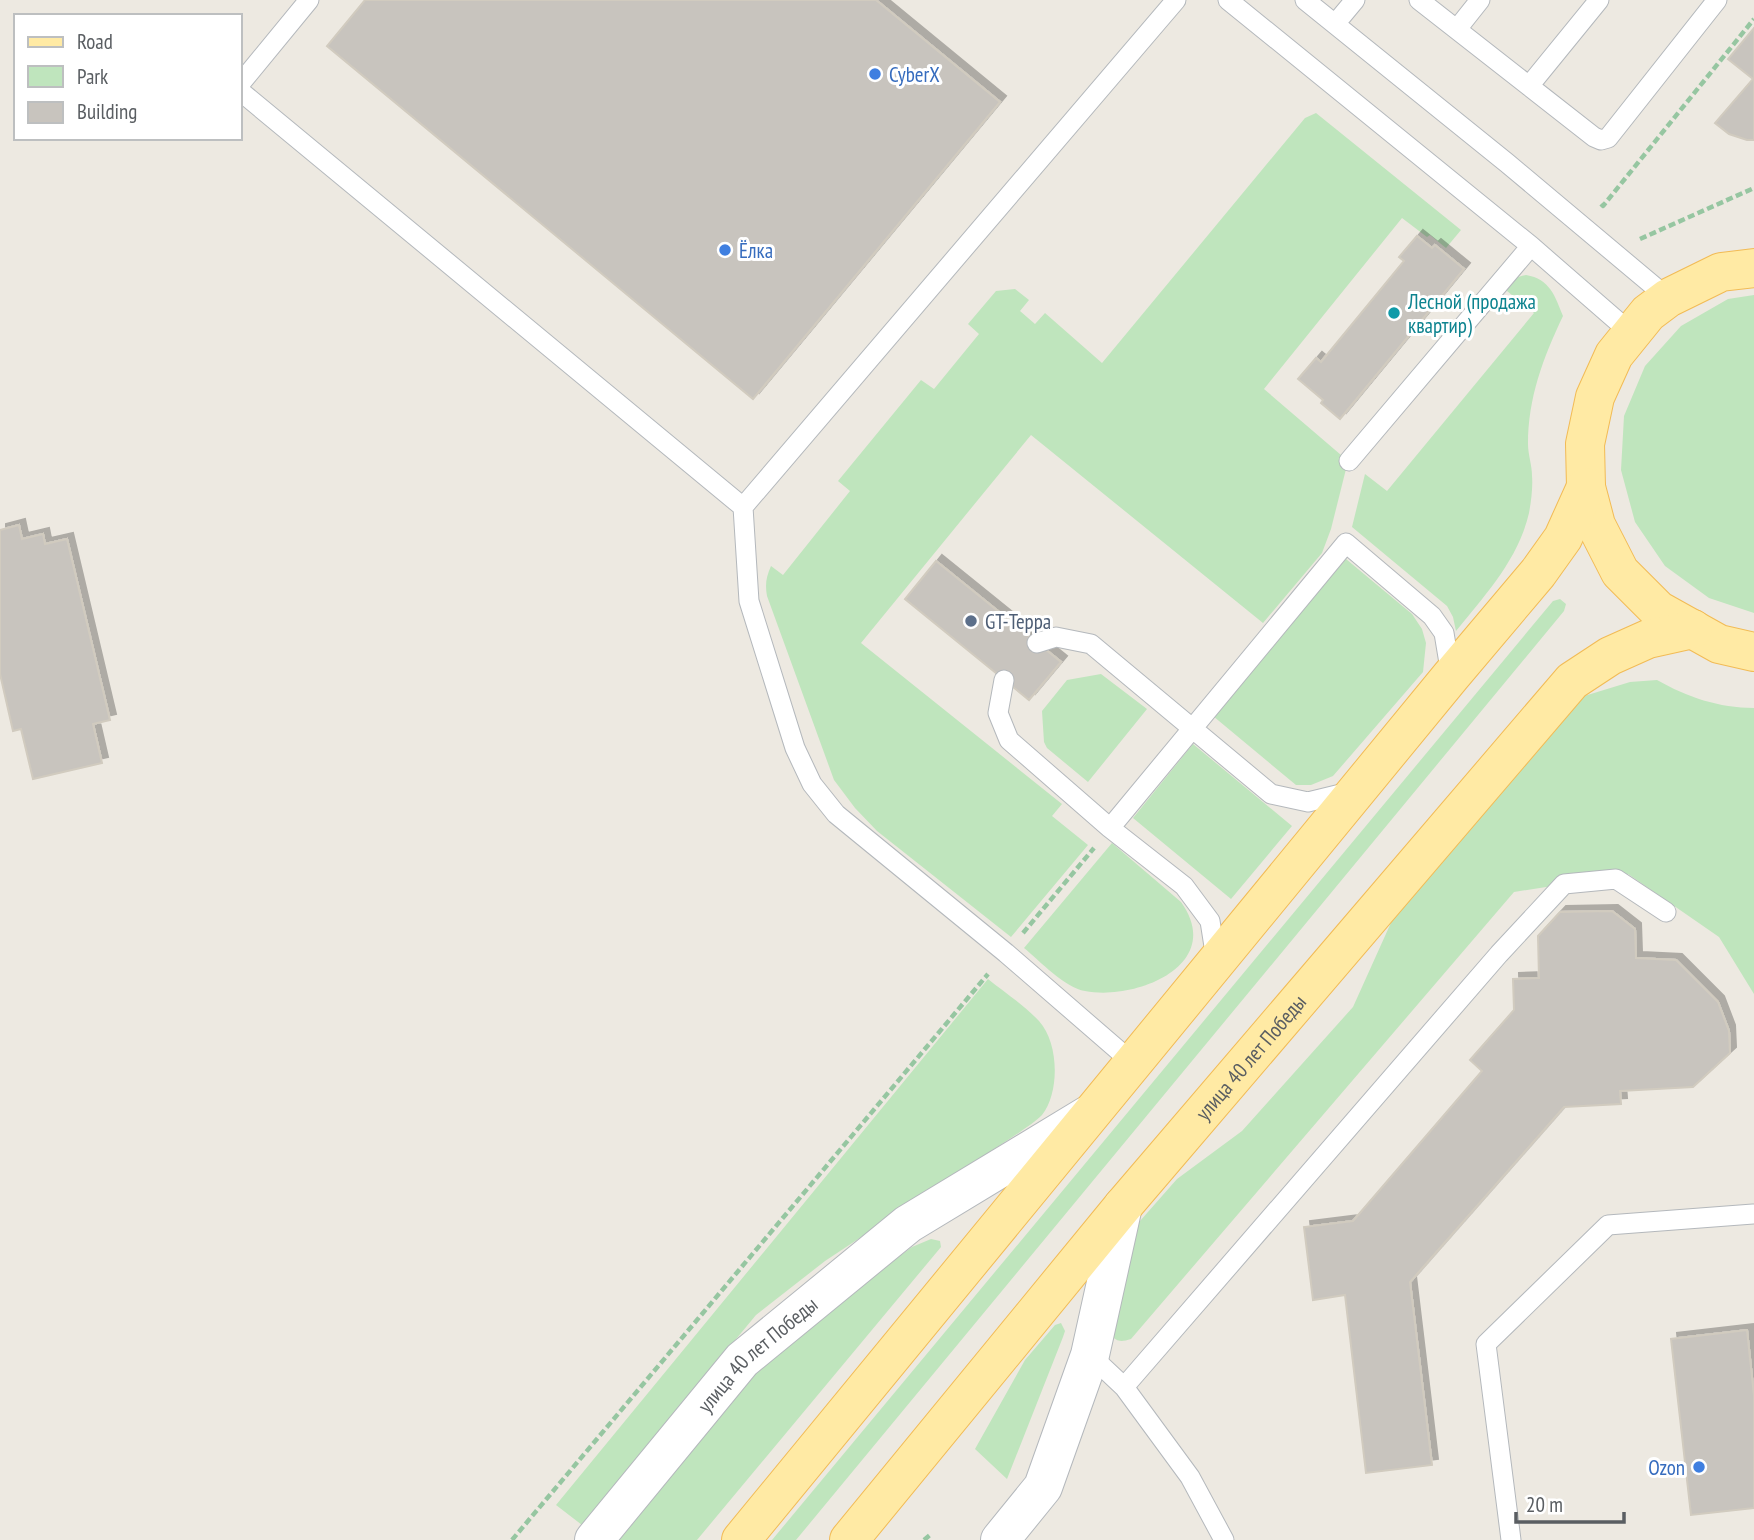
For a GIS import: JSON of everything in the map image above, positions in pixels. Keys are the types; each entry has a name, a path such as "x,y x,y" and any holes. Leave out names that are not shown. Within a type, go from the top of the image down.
{"main road":[{"path":"1743,265 1668,298 1648,313 1614,355 1595,397 1584,444 1586,487 1596,525 1620,572 1658,610 1719,644 1754,652"},
{"name":"улица 40 лет Победы","path":"740,1540 1538,573 1563,538 1586,487"},
{"name":"улица 40 лет Победы","path":"849,1540 1123,1206 1573,681 1610,656 1648,639 1693,629"}],"street":[{"name":"улица 40 лет Победы","path":"594,1540 742,1360 908,1224 1093,1112"},
{"path":"1000,1540 1043,1487 1090,1355 1123,1206"}],"lane":[{"path":"242,82 309,0"},
{"path":"1133,1063 1006,953 836,814 812,784 795,748 749,601 743,506 1176,0"},
{"path":"1228,0 1531,246 1631,333"},
{"path":"1305,0 1507,163 1668,298"},
{"path":"1335,24 1355,0"},
{"path":"1419,0 1594,137 1601,139 1608,138 1717,0"},
{"path":"1457,30 1480,0"},
{"path":"1529,86 1599,0"},
{"path":"242,93 743,506"},
{"path":"1349,461 1531,246"},
{"path":"1110,828 1346,543 1432,616 1444,633 1451,676"},
{"path":"1037,643 1056,637 1091,644 1271,794 1308,802 1357,790"},
{"path":"1004,680 998,713 1009,740 1110,828 1184,886 1210,921 1216,961"},
{"path":"1124,1387 1491,963 1564,884 1615,878 1666,912"},
{"path":"1511,1540 1486,1344 1608,1226 1753,1214"},
{"path":"1090,1355 1124,1387 1190,1478 1224,1540"}],"path":[{"path":"1612,251 1754,188"},
{"path":"512,1540 1110,828"},
{"path":"924,1540 930,1535"}],"green space":[{"path":"1316,113 1461,230 1446,248 1402,218 1264,389 1348,461 1331,529 1322,553 1263,623 1031,435 861,643 1062,804 1052,816 1088,845 1011,937 877,831 834,780 767,596 766,581 769,570 771,566 783,575 850,491 838,481 921,380 934,389 979,334 968,324 996,291 1015,289 1029,300 1020,311 1035,324 1045,313 1102,363 1305,118"},
{"path":"1526,275 1546,284 1563,316 1543,363 1531,410 1528,444 1532,485 1529,513 1509,561 1456,631 1447,606 1352,527 1365,474 1387,491 1534,313 1507,291 1509,284"},
{"path":"1754,295 1754,613 1709,598 1665,566 1635,522 1621,470 1624,416 1645,366 1681,326 1728,299"},
{"path":"1346,559 1412,614 1422,629 1426,643 1423,672 1333,776 1311,785 1296,785 1213,716"},
{"path":"1560,599 1566,604 1564,611 796,1540 772,1540 1553,601"},
{"path":"1101,674 1147,709 1088,782 1047,748 1044,742 1042,711 1067,680"},
{"path":"1657,680 1704,700 1728,706 1754,708 1754,994 1719,937 1628,874 1514,892 1131,1339 1120,1341 1113,1337 1111,1335 1125,1238 1177,1179 1242,1131 1353,1007 1394,916 1581,697 1630,682"},
{"path":"1193,744 1292,826 1231,899 1133,818"},
{"path":"1112,843 1181,902 1192,924 1192,944 1184,960 1169,974 1150,984 1106,993 1085,991 1061,980 1024,948"},
{"path":"988,979 1020,1004 1046,1030 1055,1068 1052,1094 1042,1115 825,1261 756,1315 582,1525 556,1505"},
{"path":"931,1239 940,1241 941,1247 697,1540 615,1540 755,1372 792,1335 912,1247"},
{"path":"1061,1323 1065,1331 1063,1337 1007,1479 975,1449 1025,1360 1055,1325"}],"building":[{"name":"Ёлка","path":"365,0 876,0 1000,102 753,399 327,46"},
{"path":"1754,28 1754,140 1747,140 1729,134 1715,123 1753,79 1728,59"},
{"name":"Лесной (продажа квартир)","path":"1417,236 1432,248 1435,245 1464,269 1340,419 1298,379 1316,358 1321,362 1404,261 1399,257"},
{"path":"19,525 22,539 43,534 45,544 67,539 110,720 93,724 102,763 33,779 21,729 13,731 0,674 0,530"},
{"name":"GT-Терра","path":"936,561 1061,662 1029,700 905,599"},
{"path":"1612,911 1635,929 1636,958 1676,960 1718,1002 1729,1031 1730,1053 1693,1087 1620,1091 1621,1104 1564,1107 1410,1282 1432,1465 1366,1473 1345,1295 1313,1300 1304,1227 1353,1221 1482,1071 1470,1060 1514,1010 1513,979 1539,978 1538,936 1560,912"},
{"path":"1747,1330 1754,1396 1754,1508 1691,1515 1671,1339"}],"place":[{"name":"CyberX","path":"875,74"},
{"name":"Ёлка","path":"725,250"},
{"name":"Лесной (продажа квартир)","path":"1394,313"},
{"name":"GT-Терра","path":"971,621"},
{"name":"Ozon","path":"1699,1467"}]}
